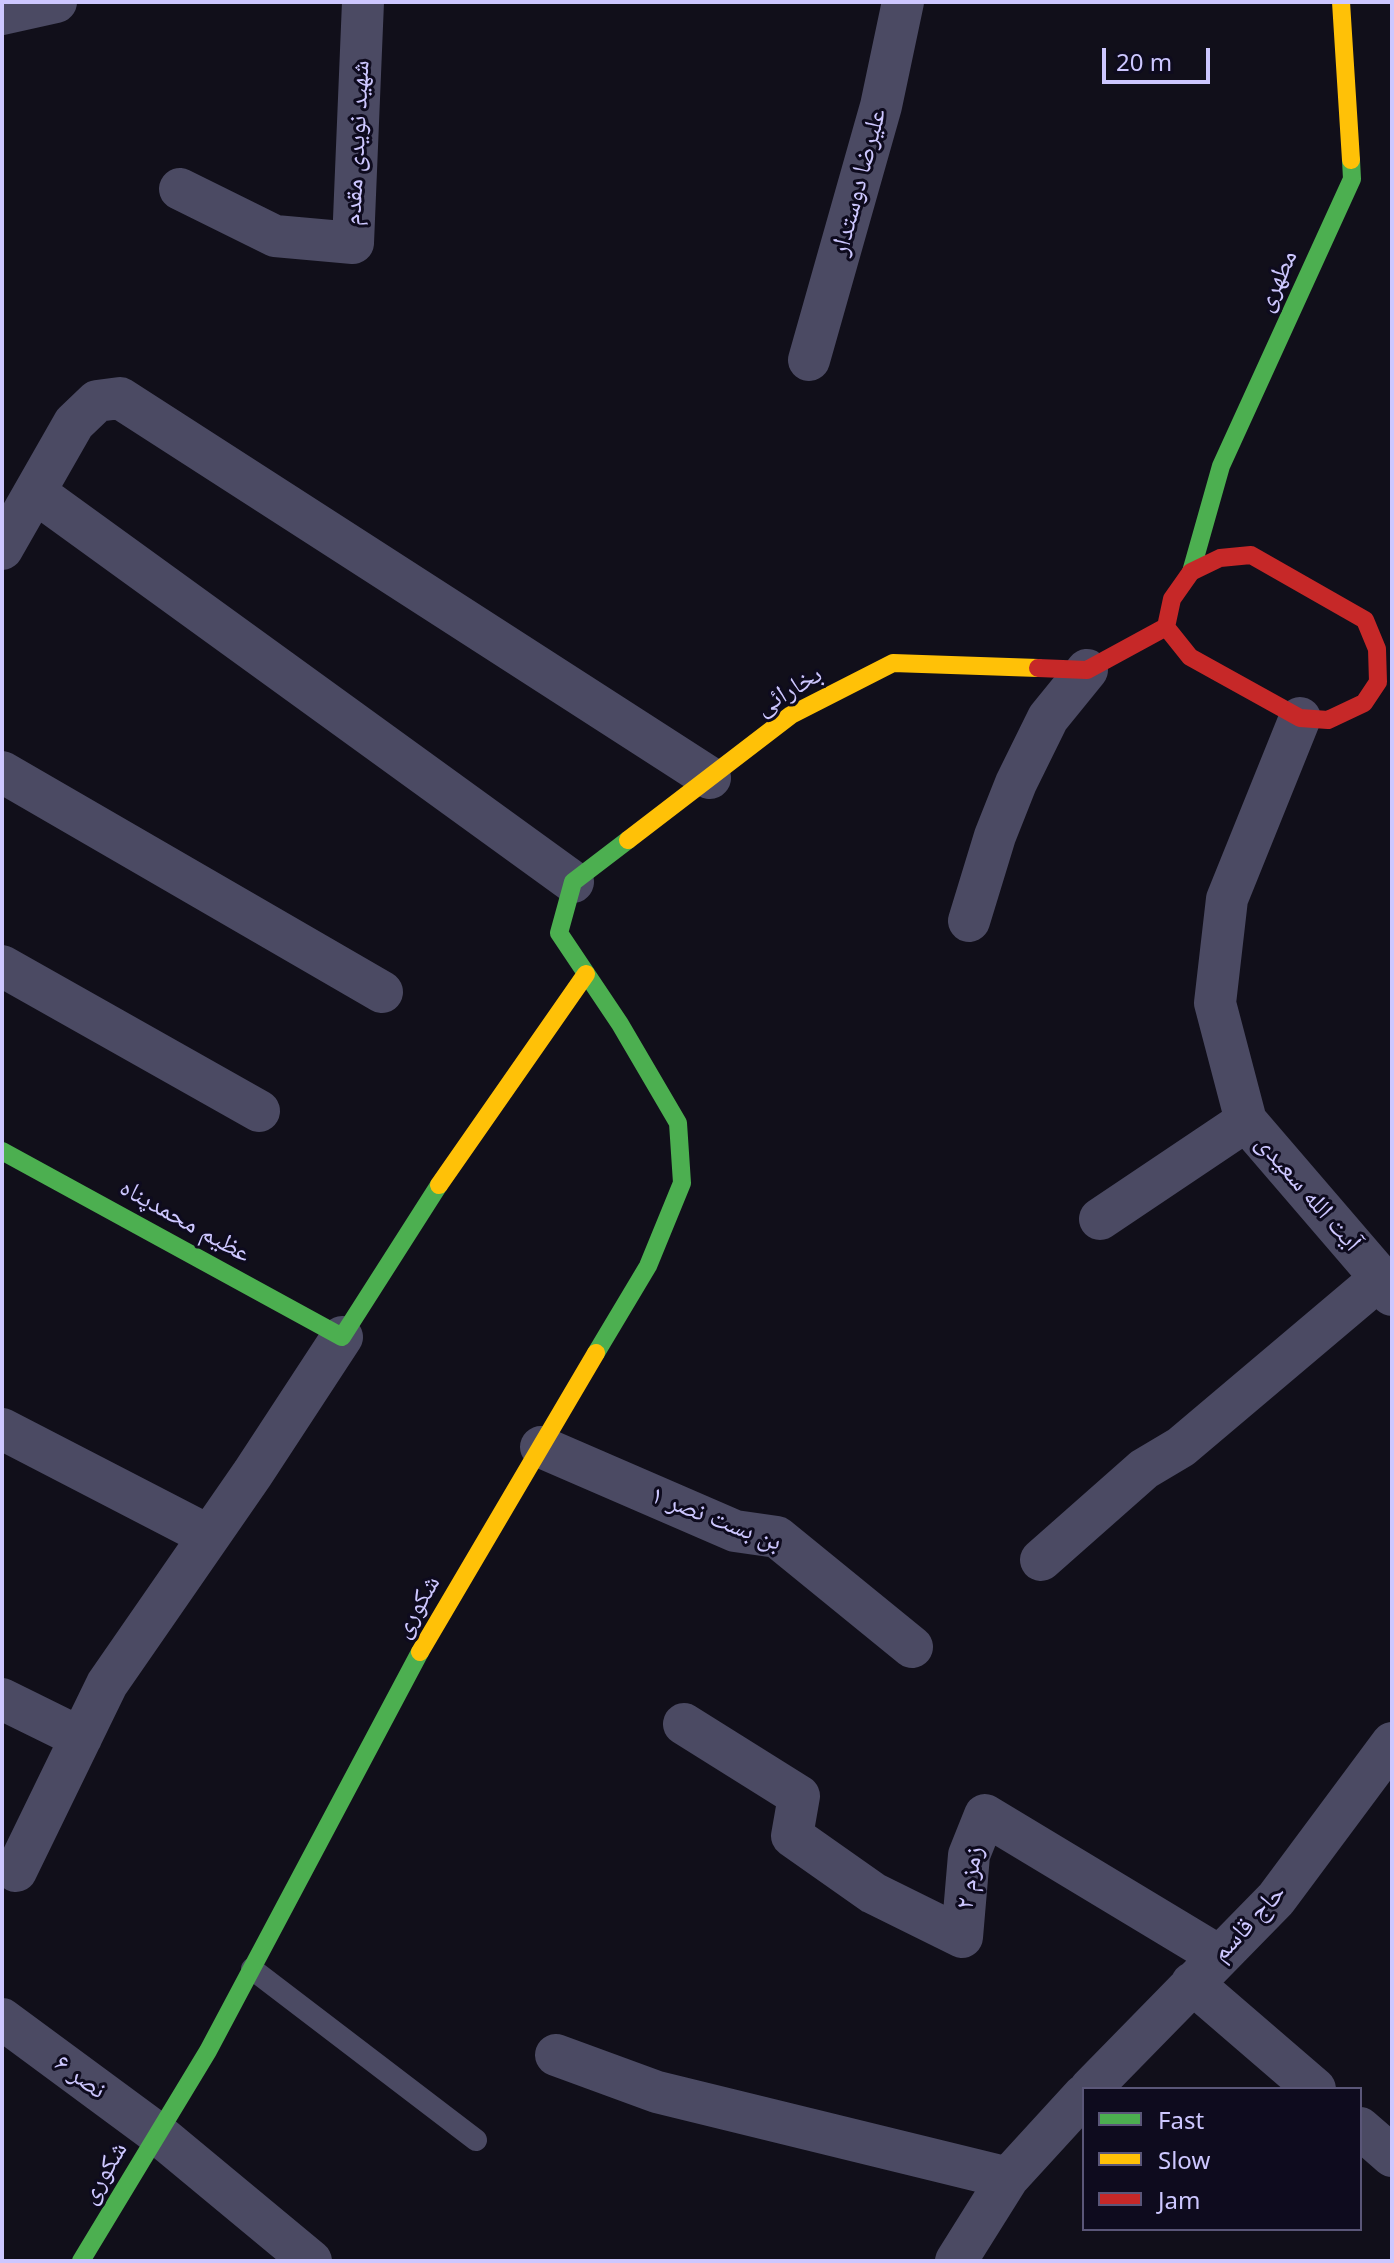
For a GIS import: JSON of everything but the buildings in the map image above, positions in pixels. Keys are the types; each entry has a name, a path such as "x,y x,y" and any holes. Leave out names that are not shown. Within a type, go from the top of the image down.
{"street":[{"path":"2,14 56,2"},
{"name":"شهید نویدی مقدم","path":"180,189 275,236 353,243 363,2"},
{"name":"علیرضا دوستدار","path":"809,360 881,106 903,2"},
{"name":"مطهری","path":"1166,627 1172,599 1191,572 1221,466 1352,179 1341,2"},
{"path":"2,549 74,423 97,401 120,398 710,778"},
{"path":"16,1871 107,1684 342,1337 451,1165 586,974 559,933 573,882 36,493"},
{"path":"969,921 995,836 1016,783 1048,718 1087,670 1166,627 1190,657 1300,718 1328,720 1364,703 1378,682 1385,648 1365,620 1251,555 1220,558 1191,572"},
{"name":"بخارائی","path":"573,882 791,715 893,663 1087,670"},
{"name":"آیت الله سعیدی","path":"1300,718 1227,899 1215,1003 1246,1121 1386,1286"},
{"path":"2,772 382,992"},
{"path":"2,966 259,1111"},
{"name":"شکوری","path":"81,2261 208,2051 429,1636 648,1266 682,1183 678,1123 620,1024 586,974"},
{"path":"1100,1219 1246,1121"},
{"name":"عظیم محمدپناه","path":"2,1151 342,1337"},
{"path":"1041,1560 1144,1469 1181,1447 1386,1286"},
{"path":"2,1429 209,1536"},
{"name":"بن بست نصر ۱","path":"541,1447 735,1531 777,1537 912,1647"},
{"path":"2,1699 81,1738"},
{"name":"زمزم ۲","path":"684,1724 799,1796 792,1836 873,1893 962,1937 969,1855 985,1815 1206,1969"},
{"name":"حاج قاسم","path":"1092,2087 1276,1899 1392,1743"},
{"path":"1206,1969 1313,2087"},
{"name":"نصر ۶","path":"2,2019 158,2134 311,2261"},
{"path":"556,2055 657,2092 1008,2178"},
{"path":"956,2261 1008,2178 1082,2097"},
{"path":"1362,2130 1392,2156"}],"lane":[{"path":"252,1969 476,2140"}],"traffic: fast":[{"path":"1191,572 1221,466 1352,179 1351,160"},
{"path":"596,1353 648,1266 682,1183 678,1123 620,1024 559,933 573,882 628,840"},
{"path":"2,1151 342,1337 439,1185"},
{"path":"81,2261 208,2051 420,1652"}],"traffic: slow":[{"path":"1341,2 1351,160"},
{"path":"628,840 791,715 893,663 1038,668"},
{"path":"439,1185 586,974"},
{"path":"420,1652 596,1353"}],"traffic: jam":[{"path":"1251,555 1365,620 1377,649 1378,682 1364,703 1328,720 1300,718 1190,657 1166,627 1172,599 1191,572 1220,558 1251,555"},
{"path":"1038,668 1087,670 1166,627"}]}
